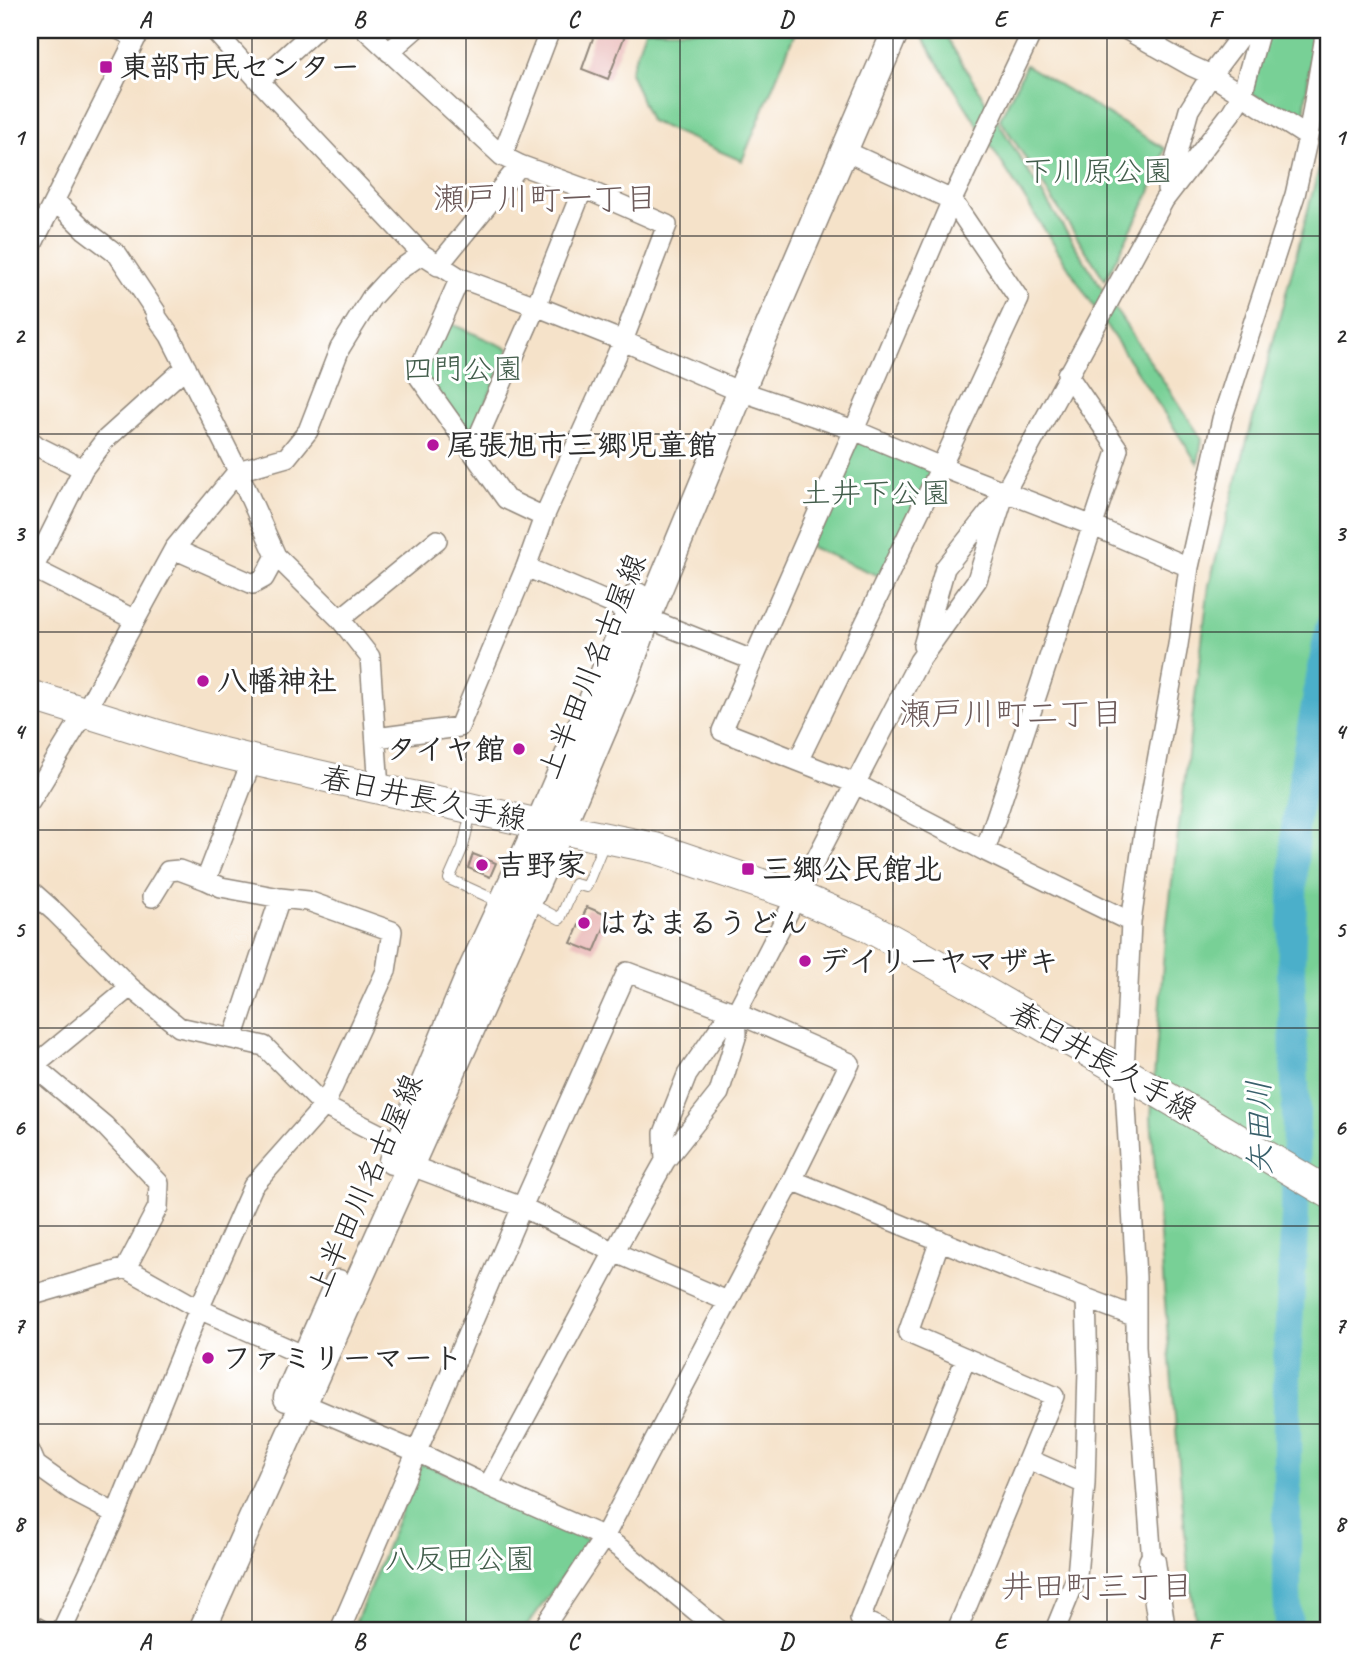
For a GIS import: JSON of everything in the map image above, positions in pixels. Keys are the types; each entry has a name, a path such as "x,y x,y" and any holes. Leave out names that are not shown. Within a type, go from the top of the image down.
{"main road":[{"name":"上半田川名古屋線","path":"202,1630 296,1401 404,1154 470,974 515,902 550,826 735,389 878,30"},
{"name":"上半田川名古屋線","path":"735,389 845,151 896,30"},
{"name":"春日井長久手線","path":"30,695 190,745 655,848 797,896 865,925 1329,1193"},
{"name":"上半田川名古屋線","path":"185,1630 296,1401 305,1356 404,1154"},
{"path":"1152,1562 1162,1630"}],"street":[{"path":"214,30 259,81 430,260 460,278 536,306 735,389 854,430 1189,567"},
{"path":"259,81 315,30"},
{"path":"366,30 502,156 667,225 622,341 544,517 459,727 376,738"},
{"path":"390,52 414,30"},
{"path":"502,156 550,30"},
{"path":"1033,30 952,200 722,731 854,783 985,852 1131,922"},
{"path":"1127,30 1159,38 1241,96 1308,137"},
{"path":"1164,200 1189,110 1245,30"},
{"path":"919,661 946,568 1005,492 1164,200 1241,96 1260,30"},
{"path":"1152,1562 1136,1347 1136,1277 1127,1074 1131,922 1189,567 1222,419 1295,195 1326,30"},
{"path":"30,248 55,201 133,32"},
{"path":"798,761 941,467 1019,299 952,200 845,151"},
{"path":"30,802 85,712 174,549 239,471 287,457 308,431 340,348 371,298 392,275 430,260 520,165"},
{"path":"472,451 536,306 583,188"},
{"path":"55,201 85,230 118,255 170,336 239,471 276,556 340,619 370,657 379,789"},
{"path":"460,278 417,374 506,499 544,517"},
{"path":"135,620 31,568 83,469 105,440 186,367"},
{"path":"985,852 1118,449 1068,374"},
{"path":"30,440 83,469"},
{"path":"665,1161 664,1133 687,1075 725,1020 736,1013 919,661 977,580 1005,492"},
{"path":"340,619 437,540"},
{"path":"174,549 253,584 264,578 276,556"},
{"path":"526,567 752,660"},
{"path":"206,880 252,760"},
{"path":"62,1630 116,1514 199,1309 253,1186 324,1106 386,971 392,931 308,901 221,887 179,870 168,871 152,897"},
{"path":"30,890 130,987 179,1027 264,1046 324,1106 404,1154 614,1252 727,1301"},
{"path":"233,1039 280,898"},
{"path":"340,1630 522,1207 627,972 736,1013 850,1063 792,1180 604,1537 541,1630"},
{"path":"30,1296 125,1268 158,1207 159,1183 105,1126 31,1068 130,987"},
{"path":"488,1486 665,1161 719,1093 737,1034 736,1013"},
{"path":"792,1180 1136,1317"},
{"path":"940,1240 908,1333 1055,1396 957,1630"},
{"path":"125,1268 199,1309 305,1356"},
{"path":"1055,1630 1077,1576 1086,1485 1086,1298"},
{"path":"884,1630 860,1619 967,1358"},
{"path":"296,1401 417,1452 604,1537 708,1627"},
{"path":"30,1451 36,1465 74,1492 116,1514"},
{"path":"1028,1459 1086,1485"},
{"path":"30,1624 41,1630"}],"lane":[{"path":"472,808 463,847 449,879 560,919 575,884 586,887 606,838"}],"green space":[{"path":"645,30 796,30 742,161 650,121 630,72"},
{"path":"917,30 942,30 1115,309 1202,439 1198,464 1088,298"},
{"path":"1267,30 1314,30 1303,123 1251,93"},
{"name":"下川原公園","path":"1026,65 1165,149 1149,195 1105,280 1000,119"},
{"path":"1324,149 1329,151 1329,1630 1197,1630 1188,1566 1151,1117 1165,938 1209,585"},
{"name":"四門公園","path":"447,322 509,349 470,440 422,373"},
{"name":"土井下公園","path":"857,439 932,470 881,577 808,546"},
{"name":"八反田公園","path":"421,1462 589,1540 524,1630 366,1630 356,1622"}],"building":[{"path":"596,30 627,30 608,79 582,69"},
{"name":"吉野家","path":"473,854 496,863 490,877 468,868"},
{"path":"587,907 609,916 594,952 571,943"}],"waterway":[{"name":"矢田川","path":"1289,1630 1287,1361 1295,1215 1296,1112 1291,970 1295,829 1329,628"}],"place":[{"name":"東部市民センター","path":"106,67"},
{"name":"尾張旭市三郷児童館","path":"433,445"},
{"name":"八幡神社","path":"203,681"},
{"name":"タイヤ館","path":"519,749"},
{"name":"吉野家","path":"482,865"},
{"name":"三郷公民館北","path":"748,869"},
{"name":"はなまるうどん","path":"584,923"},
{"name":"デイリーヤマザキ","path":"805,961"},
{"name":"ファミリーマート","path":"208,1358"}],"district":[{"name":"瀬戸川町一丁目","path":"545,198"},
{"name":"瀬戸川町二丁目","path":"1011,713"},
{"name":"井田町三丁目","path":"1097,1586"}]}
